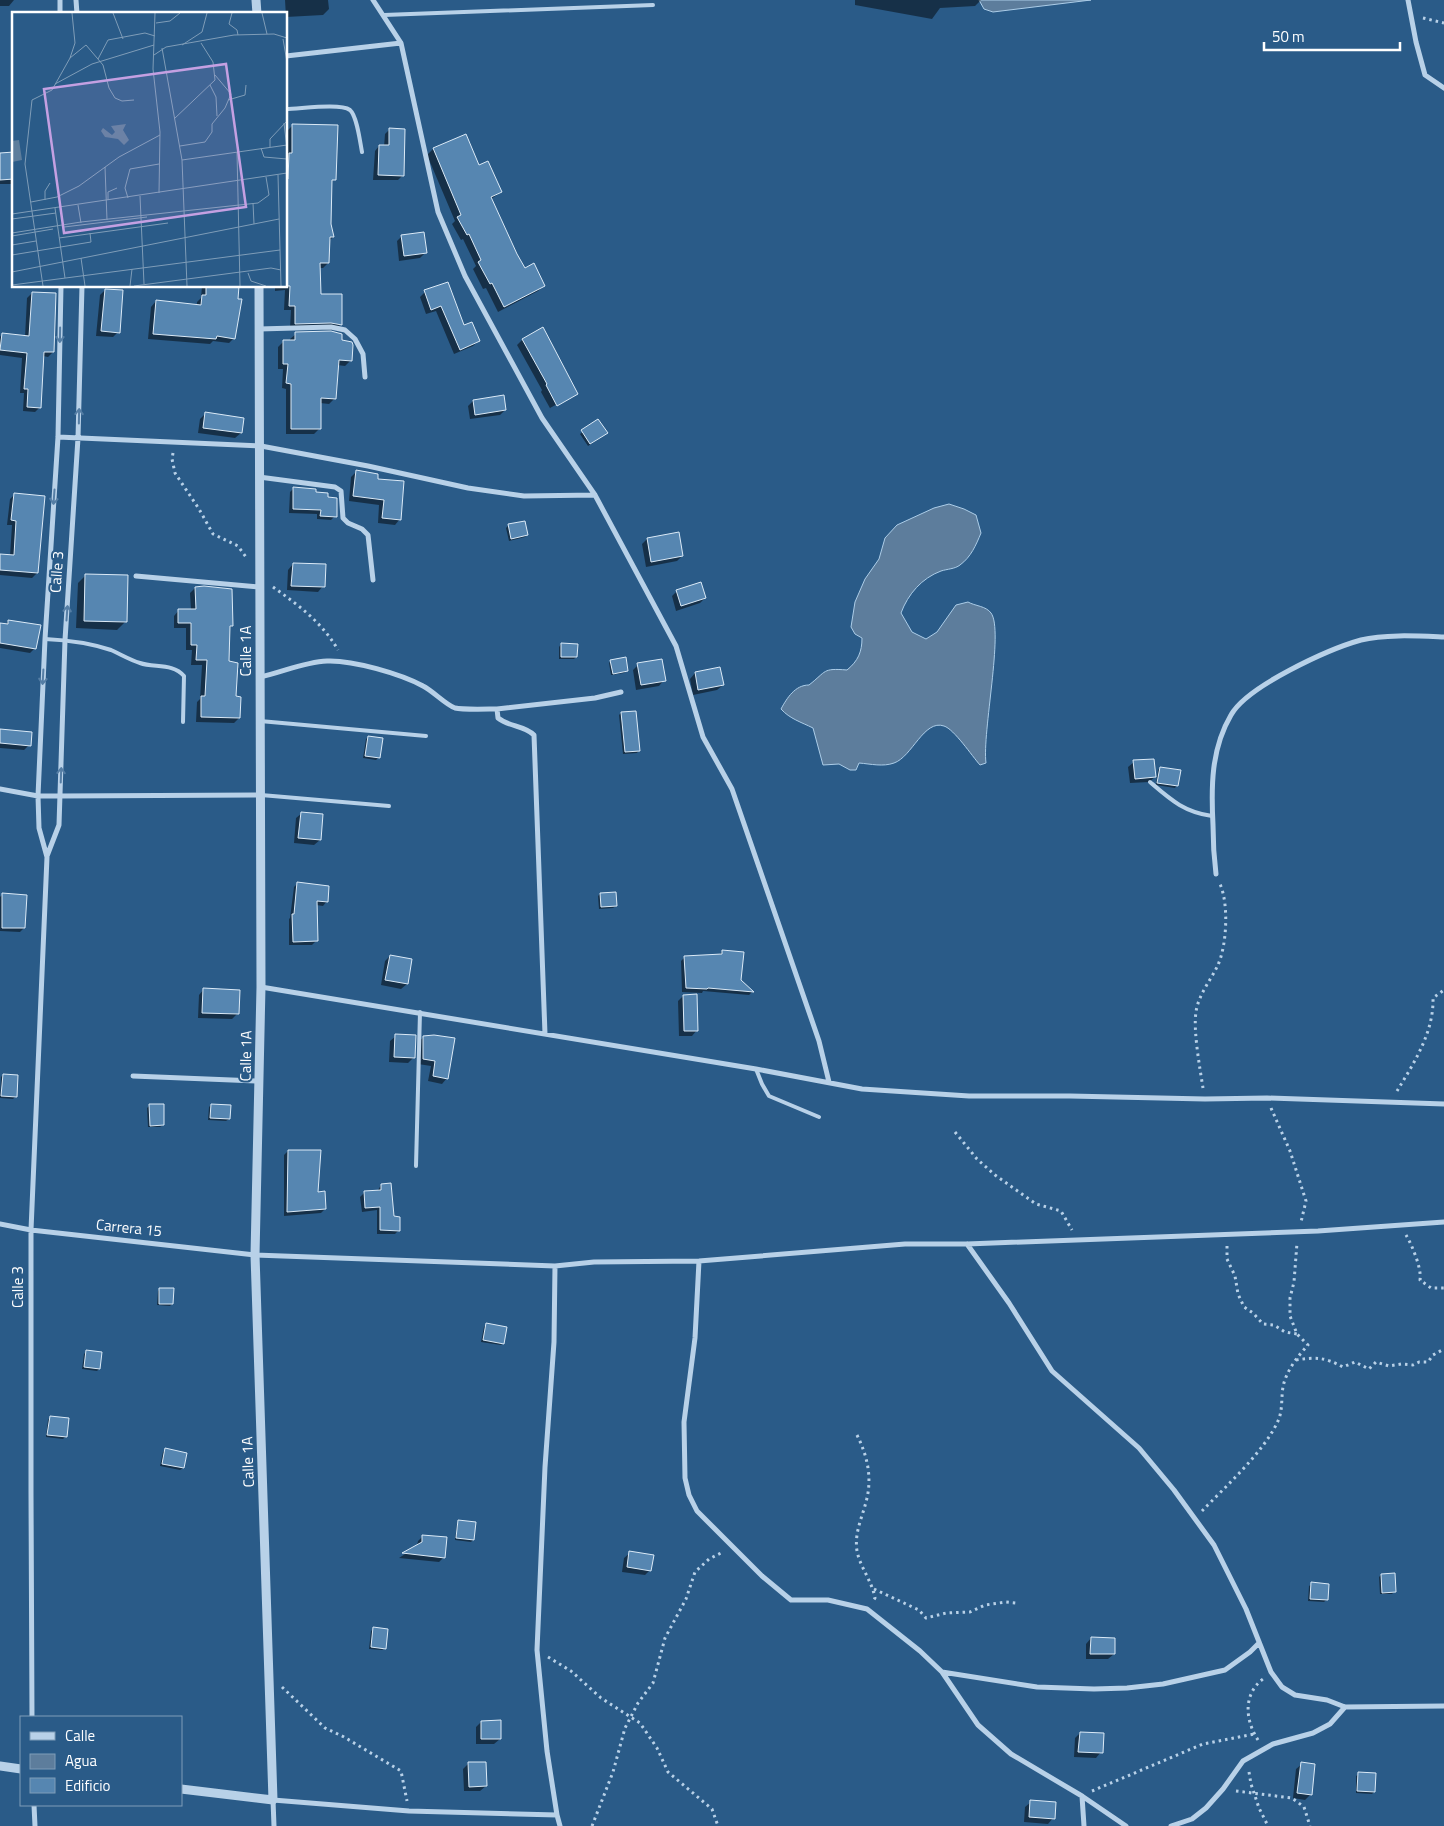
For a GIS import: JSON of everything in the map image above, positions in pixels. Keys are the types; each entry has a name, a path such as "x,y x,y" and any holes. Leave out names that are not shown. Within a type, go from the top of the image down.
{"street":[{"path":"373,0 401,43 438,212 465,276 542,418 595,495 676,646 704,737 732,789 819,1041 829,1082"},
{"path":"1408,0 1425,75 1444,88"},
{"path":"288,56 401,43"},
{"name":"Calle 3","path":"32,1716 30,1492 31,1230 46,857 39,828 38,796 45,639 58,437 61,288"},
{"name":"Calle 3","path":"46,857 59,824 65,640 78,438 82,288"},
{"name":"Calle 1A","path":"259,288 261,446 259,477 261,987 255,1254 274,1826"},
{"path":"259,329 331,327 345,330 356,339 363,354 365,377"},
{"path":"58,437 261,446 368,466 468,488 524,496 595,495"},
{"path":"259,477 335,487 338,489 341,492 344,518 348,524 362,529 368,535 373,580"},
{"path":"136,576 260,583"},
{"path":"1216,874 1212,816 1212,773 1215,757 1226,725 1232,713 1241,702 1300,665 1362,640 1444,637"},
{"path":"260,677 282,672 301,664 328,661 357,664 401,676 424,686 455,708 497,709 595,698 620,692"},
{"path":"497,709 498,718 504,723 528,729 534,735 536,745 545,1034"},
{"path":"0,790 38,796 260,795"},
{"path":"261,987 756,1069 862,1089 969,1096 1266,1098 1444,1104"},
{"path":"133,1076 259,1081"},
{"name":"Carrera 15","path":"0,1224 31,1230 255,1254 555,1266 594,1262 699,1261 905,1244 967,1244 1298,1232 1444,1222"},
{"path":"967,1244 1009,1303 1052,1371 1139,1448 1214,1545 1246,1609 1272,1672 1282,1687 1295,1694 1326,1700 1345,1707 1444,1706"},
{"path":"699,1261 695,1338 684,1422 685,1478 689,1495 697,1511 762,1576 790,1600 828,1600 868,1609 920,1651 942,1672 978,1725 1011,1754 1082,1796 1126,1826"},
{"path":"555,1266 554,1342 545,1467 537,1650 548,1751 560,1826"},
{"path":"942,1672 1037,1688 1128,1688 1163,1684 1225,1670 1259,1643"},
{"path":"1171,1826 1192,1819 1206,1808 1243,1761 1273,1744 1313,1732 1330,1724 1345,1707"},
{"path":"0,1766 20,1769"},
{"path":"182,1789 273,1800 409,1811 557,1815"},
{"path":"1082,1796 1084,1826"},
{"path":"34,1806 35,1826"}],"lane":[{"path":"384,15 653,5"},
{"path":"288,109 341,107 351,111 355,119 362,152"},
{"path":"45,639 65,640 109,650 141,664 172,668 180,671 184,676 183,722"},
{"path":"260,721 426,736"},
{"path":"1150,782 1179,806 1190,811 1212,816"},
{"path":"260,795 389,806"},
{"path":"416,1166 420,1012"},
{"path":"756,1069 769,1096 819,1117"}],"path":[{"path":"1412,16 1444,23"},
{"path":"175,442 172,459 175,473 199,509 212,534 238,546 260,583 303,608 330,636 346,663"},
{"path":"1205,1099 1200,1070 1196,1012 1200,998 1221,955 1226,900 1216,874"},
{"path":"1391,1102 1423,1044 1431,1022 1433,998 1444,990"},
{"path":"1194,1518 1245,1467 1271,1435 1279,1419 1283,1386 1296,1360 1308,1345 1297,1334 1290,1316 1290,1298 1294,1282 1298,1232 1306,1201 1290,1151 1266,1098"},
{"path":"955,1132 977,1159 995,1175 1036,1204 1061,1211 1078,1239"},
{"path":"1394,1224 1408,1236 1413,1254 1419,1264 1420,1280 1431,1288 1444,1288"},
{"path":"1230,1234 1226,1249 1227,1259 1244,1307 1253,1312 1263,1324 1274,1325 1285,1332 1297,1334"},
{"path":"1296,1360 1317,1357 1327,1359 1343,1367 1355,1362 1369,1369 1376,1362 1389,1366 1428,1362 1433,1355 1444,1348"},
{"path":"857,1435 869,1464 867,1497 857,1526 857,1550 860,1562 874,1589 875,1598 868,1609"},
{"path":"592,1826 613,1772 625,1728 638,1703 653,1683 666,1638 686,1599 695,1572 709,1559 733,1548"},
{"path":"874,1589 919,1610 926,1618 946,1613 970,1612 985,1605 1006,1602 1016,1603"},
{"path":"537,1650 571,1671 601,1698 640,1722 657,1748 668,1772 712,1809 718,1826"},
{"path":"1263,1749 1254,1734 1248,1701 1251,1691 1258,1682 1272,1672"},
{"path":"269,1675 325,1728 344,1737 401,1772 409,1811"},
{"path":"1082,1796 1203,1744 1254,1734"},
{"path":"1243,1761 1250,1773 1250,1784 1268,1826"},
{"path":"1223,1788 1292,1798 1304,1807 1310,1826"}],"water":[{"path":"979,0 1091,0 993,12 984,9"},
{"path":"949,504 976,515 981,533 970,555 964,562 956,567 934,574 922,582 916,587 901,613 912,632 926,639 937,632 956,605 968,602 983,607 991,613 995,639 986,763 980,765 953,732 944,726 937,725 924,733 907,754 894,763 881,765 859,763 856,770 850,770 839,764 823,765 813,728 792,718 781,709 789,697 800,687 809,685 825,671 847,670 857,660 862,638 855,634 851,627 855,602 865,579 879,559 885,538 897,525 934,508"}],"building":[{"path":"292,124 338,125 336,180 332,180 331,224 334,237 330,237 329,263 320,263 321,294 342,294 342,325 331,323 295,324 295,306 289,306 288,179 289,153 292,153"},
{"path":"389,128 405,129 404,176 378,175 379,145 389,145"},
{"path":"466,134 479,165 488,161 502,192 491,197 517,254 525,268 534,263 545,286 504,307 492,283 490,284 478,262 481,260 469,234 467,235 457,217 461,215 433,148"},
{"path":"12,152 12,179 0,180 0,153"},
{"path":"424,232 427,253 404,256 401,235"},
{"path":"448,282 464,325 472,322 480,341 460,350 441,306 431,310 424,290"},
{"path":"206,288 239,288 238,299 242,299 235,339 217,336 216,339 153,334 156,300 201,305 202,295 206,295"},
{"path":"105,289 123,290 120,333 101,331"},
{"path":"32,292 56,293 54,352 44,352 41,408 27,407 28,389 24,389 27,353 0,350 2,333 29,336"},
{"path":"543,327 578,394 557,406 522,339"},
{"path":"331,331 342,334 342,340 352,342 352,361 339,360 336,399 321,398 321,429 291,429 291,384 286,383 288,364 283,364 283,340 295,340 295,332"},
{"path":"504,395 506,410 475,415 473,400"},
{"path":"205,412 244,418 242,433 203,428"},
{"path":"598,419 608,433 590,444 581,430"},
{"path":"356,470 378,474 378,479 404,481 401,520 382,518 384,500 353,496"},
{"path":"293,487 316,489 316,492 328,493 328,497 337,498 337,517 320,516 321,510 293,509"},
{"path":"14,493 45,496 38,573 0,570 0,554 14,555 16,521 11,520"},
{"path":"525,521 528,535 511,539 508,524"},
{"path":"679,532 683,556 651,562 647,538"},
{"path":"293,563 326,564 325,587 291,586"},
{"path":"85,574 128,575 127,622 84,621"},
{"path":"701,582 706,598 681,606 676,590"},
{"path":"195,587 232,589 233,626 230,626 229,661 238,663 236,696 241,697 240,718 201,717 201,696 205,696 207,660 196,660 197,645 191,645 191,623 178,623 178,609 196,609"},
{"path":"8,620 41,625 36,649 0,643 0,623 8,624"},
{"path":"561,643 578,644 577,657 561,657"},
{"path":"626,657 628,671 613,674 610,660"},
{"path":"662,659 666,681 641,685 637,663"},
{"path":"720,667 724,685 698,690 695,672"},
{"path":"636,711 640,751 625,752 621,712"},
{"path":"0,729 32,732 31,746 0,743"},
{"path":"368,736 383,738 380,758 365,756"},
{"path":"1154,759 1156,777 1135,779 1133,760"},
{"path":"1160,767 1181,770 1178,786 1157,783"},
{"path":"301,812 323,814 321,840 298,838"},
{"path":"297,882 329,886 328,902 317,901 318,941 293,942 292,914 294,914"},
{"path":"616,892 617,906 601,907 600,893"},
{"path":"2,893 27,895 25,928 2,928"},
{"path":"722,950 744,952 741,980 754,992 686,988 684,956 722,954"},
{"path":"390,955 412,959 408,984 385,980"},
{"path":"203,988 240,990 239,1014 202,1013"},
{"path":"697,994 698,1031 684,1031 683,995"},
{"path":"395,1034 416,1035 415,1058 394,1057"},
{"path":"434,1035 455,1038 448,1079 433,1076 435,1061 423,1059 423,1036"},
{"path":"3,1074 18,1075 17,1097 1,1096"},
{"path":"149,1104 164,1104 164,1125 150,1126"},
{"path":"211,1104 231,1105 230,1119 210,1118"},
{"path":"288,1150 321,1150 318,1192 325,1191 326,1209 287,1212"},
{"path":"391,1183 394,1216 400,1217 400,1231 380,1230 380,1207 365,1208 364,1191 381,1190 381,1184"},
{"path":"159,1288 174,1288 173,1304 159,1304"},
{"path":"486,1323 507,1327 504,1344 483,1340"},
{"path":"86,1350 102,1352 100,1369 84,1367"},
{"path":"50,1416 69,1418 67,1437 47,1435"},
{"path":"165,1448 187,1453 184,1468 162,1464"},
{"path":"458,1520 476,1522 474,1540 456,1538"},
{"path":"422,1535 447,1537 445,1558 402,1553 422,1542"},
{"path":"629,1551 654,1555 651,1571 627,1567"},
{"path":"1395,1573 1396,1592 1382,1593 1381,1574"},
{"path":"1311,1582 1329,1584 1328,1600 1310,1599"},
{"path":"373,1627 388,1629 386,1649 371,1647"},
{"path":"1091,1637 1115,1638 1115,1654 1090,1654"},
{"path":"501,1720 501,1739 481,1739 481,1721"},
{"path":"1080,1732 1104,1733 1103,1753 1078,1752"},
{"path":"468,1762 486,1762 487,1786 469,1787"},
{"path":"1301,1762 1315,1764 1312,1795 1297,1793"},
{"path":"1358,1772 1376,1773 1375,1792 1357,1791"},
{"path":"1030,1800 1056,1802 1055,1819 1029,1817"}]}
